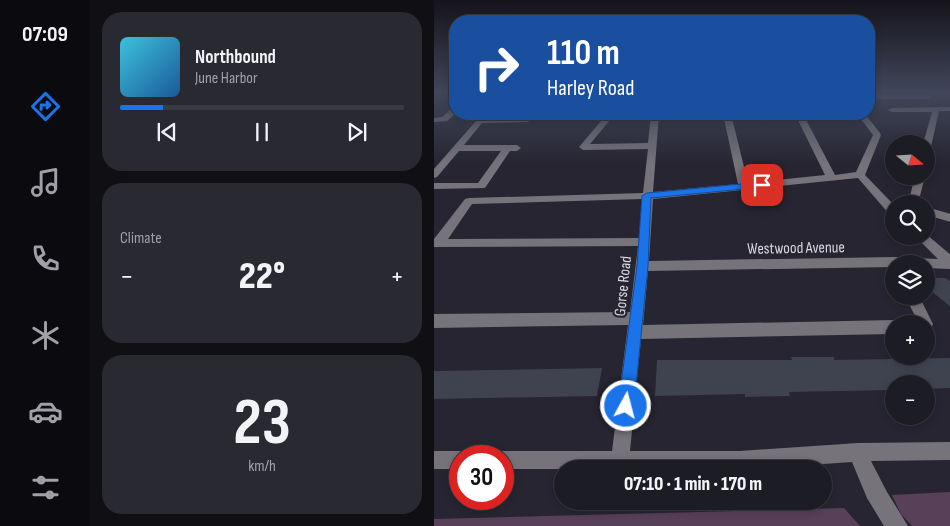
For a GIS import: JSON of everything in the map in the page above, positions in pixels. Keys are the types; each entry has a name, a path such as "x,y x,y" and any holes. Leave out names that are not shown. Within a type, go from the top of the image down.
{"street":[{"path":"434,120 444,119 447,117"},
{"path":"932,135 940,117"},
{"path":"434,174 480,120"},
{"path":"606,120 583,147 652,146"},
{"name":"Gorse Road","path":"620,460 642,266 654,120"},
{"path":"728,120 744,187"},
{"path":"802,120 832,178"},
{"path":"860,176 877,135 866,120"},
{"path":"434,186 481,186 512,148 456,148"},
{"path":"436,243 469,201 647,196 860,176 885,202"},
{"path":"935,214 950,218"},
{"path":"436,243 644,242"},
{"path":"931,245 950,263"},
{"name":"Westwood Avenue","path":"642,266 885,263"},
{"name":"Westwood Avenue","path":"935,263 950,263"},
{"path":"434,322 885,327"},
{"path":"740,460 858,452 950,452"},
{"path":"858,452 871,486 884,510 897,526"},
{"path":"434,460 449,460"},
{"path":"514,460 554,460"}],"shaded area":[{"path":"950,492 950,526 912,526 901,514 892,495"},
{"path":"832,508 844,508 860,526 434,526 434,519 832,510"}],"building":[{"path":"935,278 945,278 951,282 951,307 935,294"},
{"path":"791,357 834,357 834,360 885,359 885,365 935,365 935,358 951,358 951,388 935,389 935,375 885,375 885,390 789,392 790,396 745,397 745,394 655,396 657,360 792,360"},
{"path":"602,368 597,396 434,399 434,371"}],"route":[{"path":"626,406 642,266 647,196 762,185"}]}
